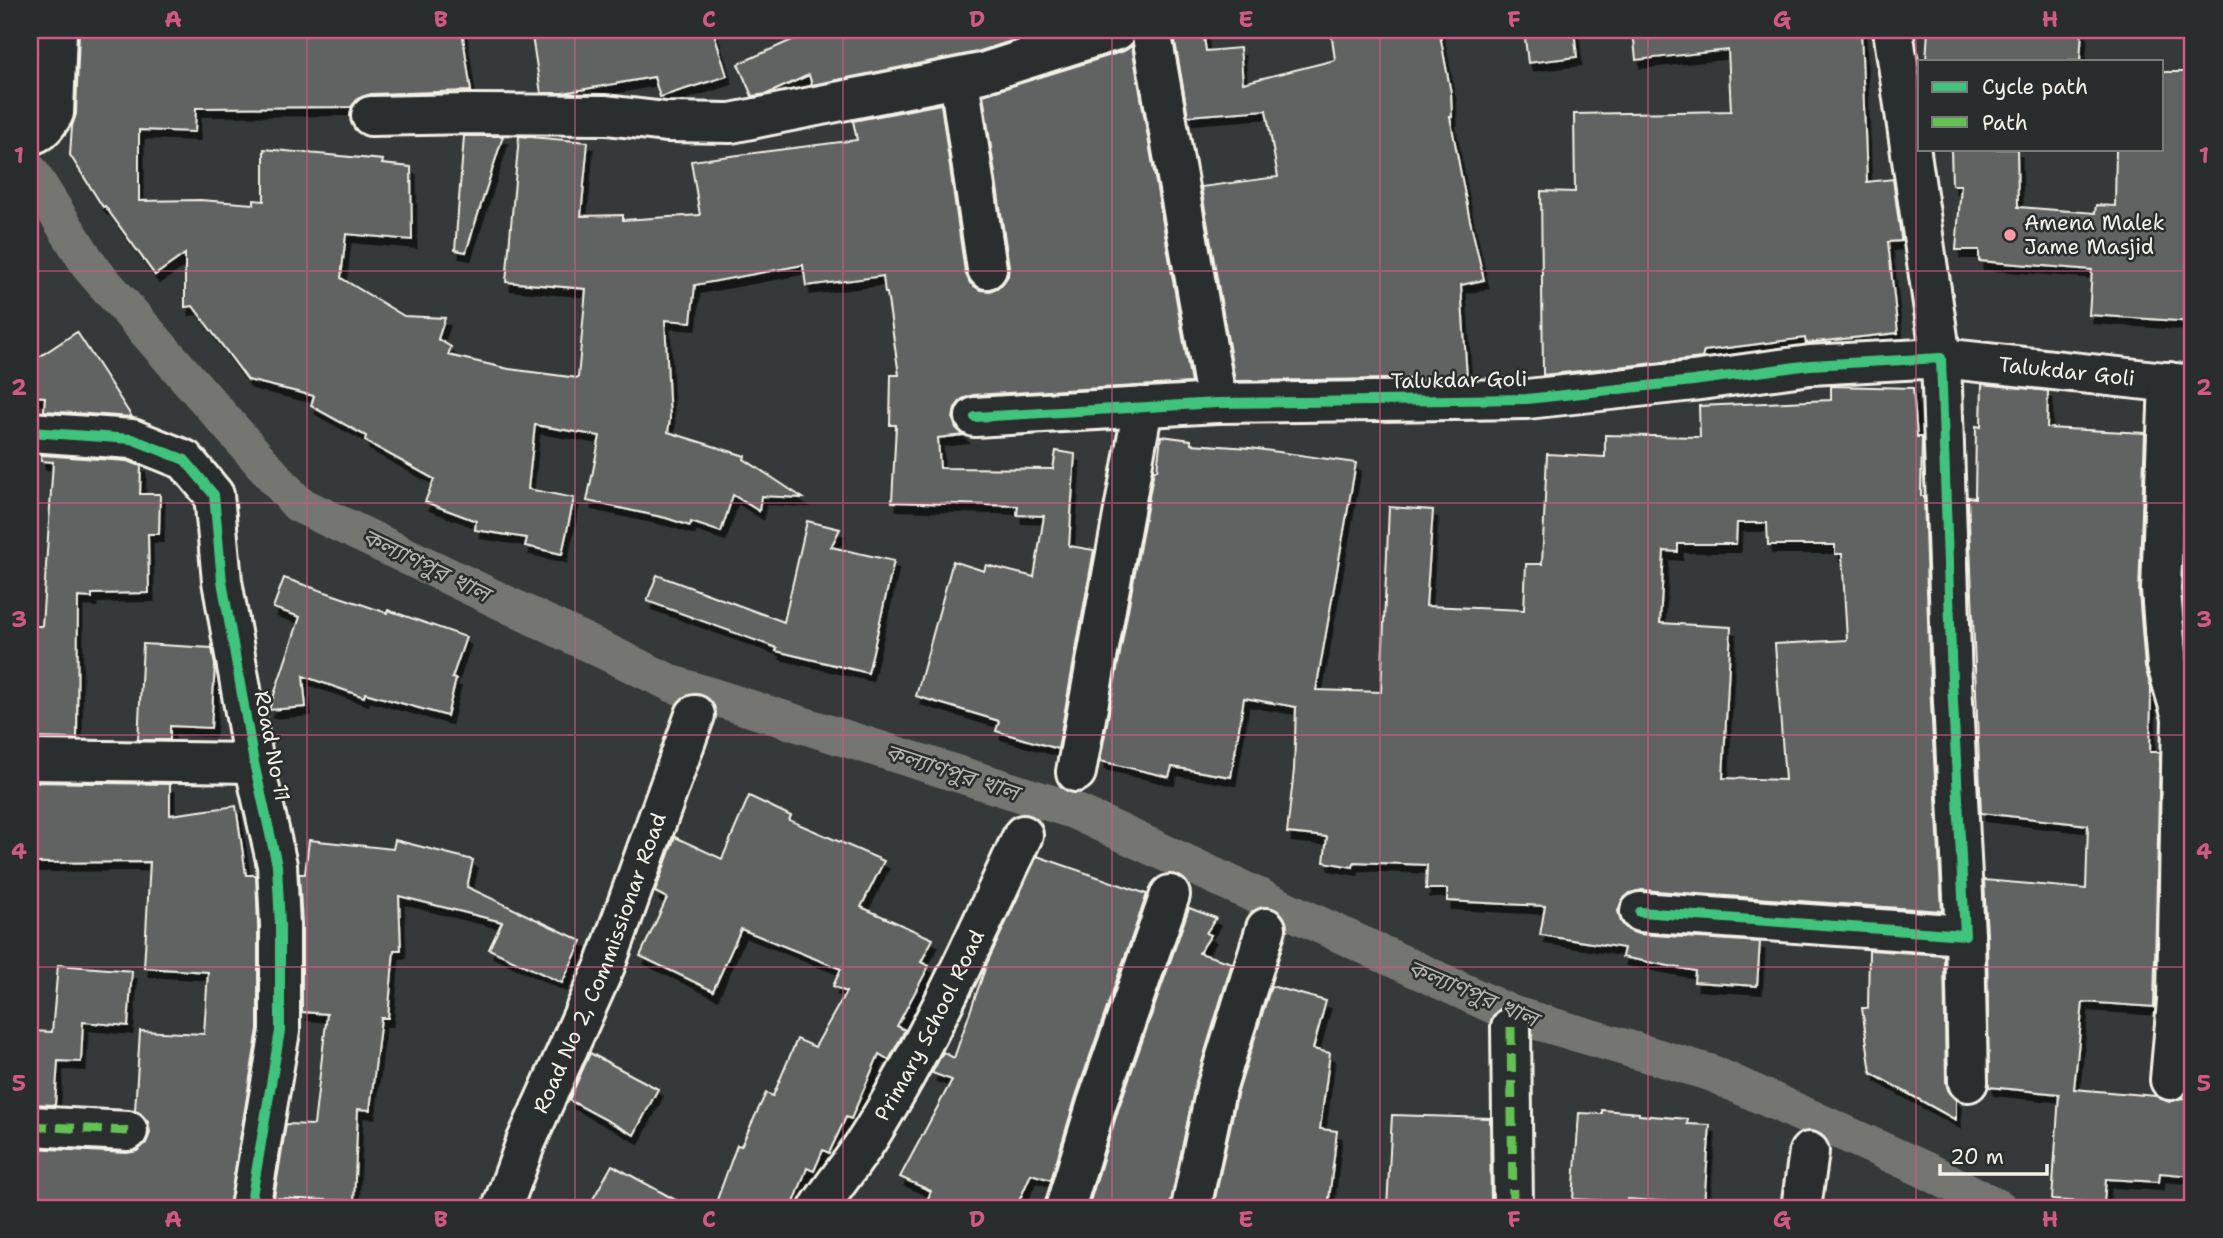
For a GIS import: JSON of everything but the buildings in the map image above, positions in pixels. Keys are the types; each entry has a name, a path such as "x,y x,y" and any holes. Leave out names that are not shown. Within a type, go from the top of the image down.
{"street":[{"path":"32,135 48,124 54,113 57,30"},
{"path":"371,116 606,115 666,122 730,123 982,74 1117,30"},
{"path":"1151,30 1217,403"},
{"path":"1893,30 1941,358 1952,682 1965,934 1968,1082"},
{"path":"959,79 987,269"},
{"name":"Talukdar Goli","path":"975,417 1217,403 1527,399 1693,382 1810,365 1941,358 2181,383"},
{"path":"2171,1080 2177,1001 2182,717 2167,665 2161,590 2181,383"},
{"path":"1076,772 1143,407"},
{"name":"Road No 11","path":"30,432 132,439 185,460 214,495 222,581 254,763 277,865 280,1031 250,1208"},
{"name":"Road No 2, Commissionar Road","path":"502,1208 526,1142 605,966 695,715"},
{"path":"30,760 254,763"},
{"name":"Primary School Road","path":"819,1208 871,1135 909,1066 956,980 1023,835"},
{"path":"1065,1208 1097,1102 1170,895"},
{"path":"1640,912 1965,934"},
{"path":"1191,1208 1216,1089 1266,928"},
{"path":"1510,1027 1513,1208"},
{"path":"30,1126 128,1131"},
{"path":"1801,1208 1809,1152"}],"waterway":[{"name":"কল্যাণপুর খাল","path":"30,171 91,268 298,504 673,684 1072,810 1512,1014 1711,1073 1928,1171 1999,1208"}],"marked path":[{"path":"1511,1027 1513,1208"},
{"path":"30,1126 128,1131"}],"cycle path":[{"path":"975,417 1217,403 1527,399 1810,365 1941,358 1952,682 1965,935 1640,912"},
{"path":"30,432 132,439 185,460 214,495 222,581 254,763 277,865 280,1031 250,1208"}],"place":[{"name":"Amena Malek Jame Masjid","path":"2010,235"}]}
